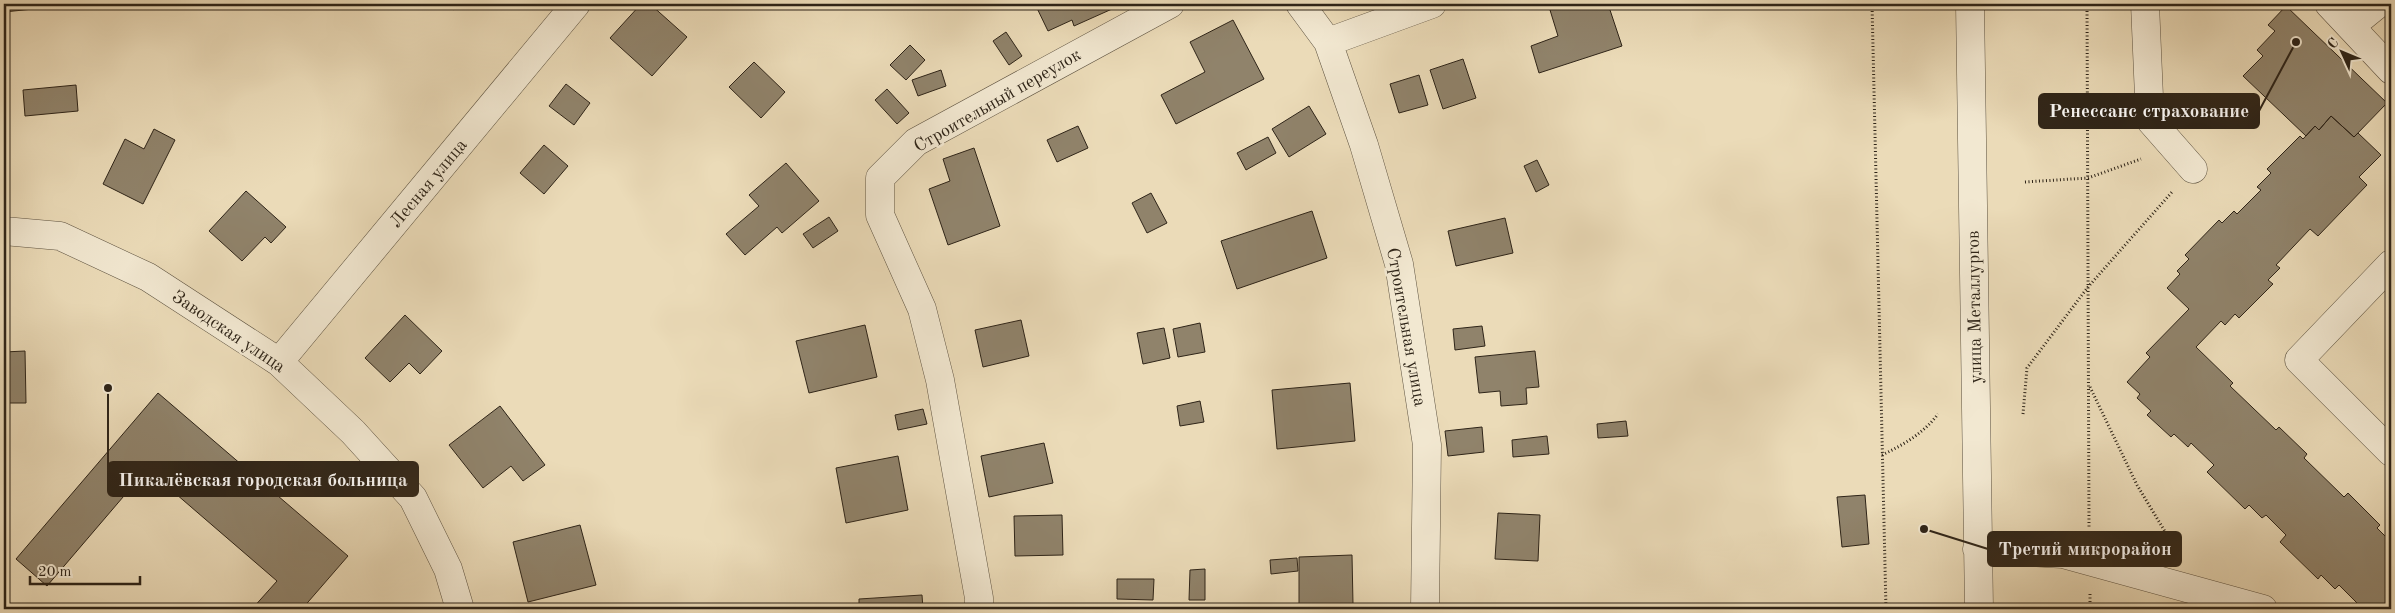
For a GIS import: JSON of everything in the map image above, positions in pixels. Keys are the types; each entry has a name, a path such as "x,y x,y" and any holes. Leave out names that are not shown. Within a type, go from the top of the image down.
{"street":[{"name":"Лесная улица","path":"279,362 576,4"},
{"name":"Строительный переулок","path":"979,609 979,598 940,380 922,309 880,214 880,178 916,142 1170,4"},
{"name":"Строительная улица","path":"1300,4 1328,42 1364,145 1399,264 1427,445 1425,609"},
{"path":"1328,42 1432,4"},
{"name":"улица Металлургов","path":"1970,4 1979,609"},
{"path":"2145,4 2150,120 2193,169"},
{"path":"2329,4 2391,70"},
{"path":"2351,26 2378,4"},
{"name":"Заводская улица","path":"4,231 60,236 148,277 279,362 352,432 413,498 448,568 460,609"},
{"path":"2391,264 2299,360 2391,452"},
{"path":"1977,549 2063,554 2089,560 2214,602 2263,609"}],"path":[{"path":"1872,4 1886,609"},
{"path":"2087,4 2090,609"},
{"path":"2025,182 2088,178 2174,148"},
{"path":"2023,414 2027,368 2088,287 2193,169"},
{"path":"2088,385 2137,485 2181,556"},
{"path":"1882,455 1901,446 1930,426 1938,414"}],"building":[{"path":"4,4 72,4 72,5 4,12"},
{"path":"447,4 460,4 454,10"},
{"path":"641,4 650,4 687,37 652,76 610,38"},
{"path":"1035,4 1109,4 1112,9 1074,26 1072,20 1048,31"},
{"path":"1569,4 1608,4 1622,46 1539,73 1531,46 1558,36 1550,10"},
{"path":"2286,6 2387,103 2354,137 2331,116 2319,130 2315,126 2306,136 2243,76 2263,56 2257,50 2275,31 2268,25"},
{"path":"1233,20 1264,79 1176,124 1161,95 1205,72 1190,42"},
{"path":"1006,32 1022,56 1009,65 993,41"},
{"path":"910,45 925,60 906,80 890,65"},
{"path":"1463,59 1476,98 1443,109 1430,70"},
{"path":"754,62 785,92 761,118 729,87"},
{"path":"941,70 946,86 918,96 912,80"},
{"path":"1419,75 1428,105 1399,113 1390,84"},
{"path":"566,84 590,103 574,125 549,106"},
{"path":"76,85 78,111 25,116 23,90"},
{"path":"887,89 909,113 897,124 875,100"},
{"path":"1309,106 1326,134 1289,157 1272,129"},
{"path":"2331,116 2354,137 2358,133 2381,155 2359,177 2367,185 2318,236 2310,229 2276,265 2280,268 2268,280 2273,284 2239,318 2235,314 2225,325 2221,321 2196,347 2233,383 2230,386 2276,430 2279,427 2307,454 2304,458 2344,497 2348,493 2380,525 2377,528 2391,542 2391,609 2357,609 2360,606 2339,585 2335,589 2321,575 2318,579 2280,542 2286,535 2266,515 2262,518 2249,505 2245,509 2207,472 2214,465 2191,443 2188,447 2174,434 2171,437 2147,415 2151,411 2137,398 2140,394 2127,382 2150,357 2146,353 2189,309 2167,288 2180,274 2177,271 2189,259 2185,255 2219,220 2222,223 2234,211 2237,214 2261,190 2257,187 2271,173 2267,169 2300,136 2303,139 2315,126 2319,130"},
{"path":"1078,126 1088,148 1057,162 1047,140"},
{"path":"154,129 175,140 143,204 103,184 125,139 144,149"},
{"path":"1268,137 1276,153 1246,170 1237,153"},
{"path":"544,145 568,166 544,194 520,173"},
{"path":"974,148 1000,226 948,245 929,189 950,181 943,159"},
{"path":"1537,160 1549,185 1536,192 1524,166"},
{"path":"786,163 819,201 782,233 777,227 745,255 726,234 759,206 749,195"},
{"path":"246,191 286,227 271,243 265,237 242,261 209,231"},
{"path":"1151,193 1167,223 1147,233 1132,203"},
{"path":"1312,211 1327,258 1237,289 1221,241"},
{"path":"829,217 838,231 813,248 803,234"},
{"path":"1505,218 1513,253 1456,266 1448,231"},
{"path":"405,315 442,351 420,374 409,363 390,382 365,358"},
{"path":"1021,320 1029,356 983,367 975,330"},
{"path":"1200,323 1205,352 1178,357 1173,329"},
{"path":"865,325 877,377 809,393 796,341"},
{"path":"1482,326 1485,346 1455,350 1453,329"},
{"path":"1164,328 1170,358 1143,364 1137,333"},
{"path":"25,351 26,403 4,403 4,352"},
{"path":"1535,351 1539,387 1526,388 1527,404 1501,406 1500,391 1479,393 1475,357"},
{"path":"1350,383 1355,441 1277,449 1272,390"},
{"path":"158,393 348,556 302,609 252,609 277,581 147,469 47,586 16,559"},
{"path":"1200,401 1204,422 1180,426 1177,406"},
{"path":"500,406 545,465 523,481 511,466 483,488 449,445"},
{"path":"923,409 927,424 898,430 895,415"},
{"path":"1626,421 1628,436 1598,438 1597,424"},
{"path":"1482,427 1484,452 1448,456 1445,431"},
{"path":"1547,436 1549,454 1513,457 1512,440"},
{"path":"1044,443 1053,483 989,497 981,456"},
{"path":"898,456 908,510 846,523 836,468"},
{"path":"1865,495 1869,544 1842,547 1837,497"},
{"path":"1498,513 1540,515 1538,561 1495,559"},
{"path":"1062,515 1063,555 1015,556 1014,516"},
{"path":"580,525 596,585 528,602 513,542"},
{"path":"1352,555 1353,604 1299,605 1299,557"},
{"path":"1297,558 1298,571 1271,574 1270,560"},
{"path":"1205,569 1205,600 1189,600 1190,570"},
{"path":"1117,579 1154,579 1153,600 1117,599"},
{"path":"922,595 923,609 859,609 859,599"}],"place":[{"name":"Ренессанс страхование","path":"2296,42"},
{"name":"Пикалёвская городская больница","path":"108,388"},
{"name":"Третий микрорайон","path":"1924,529"}]}
